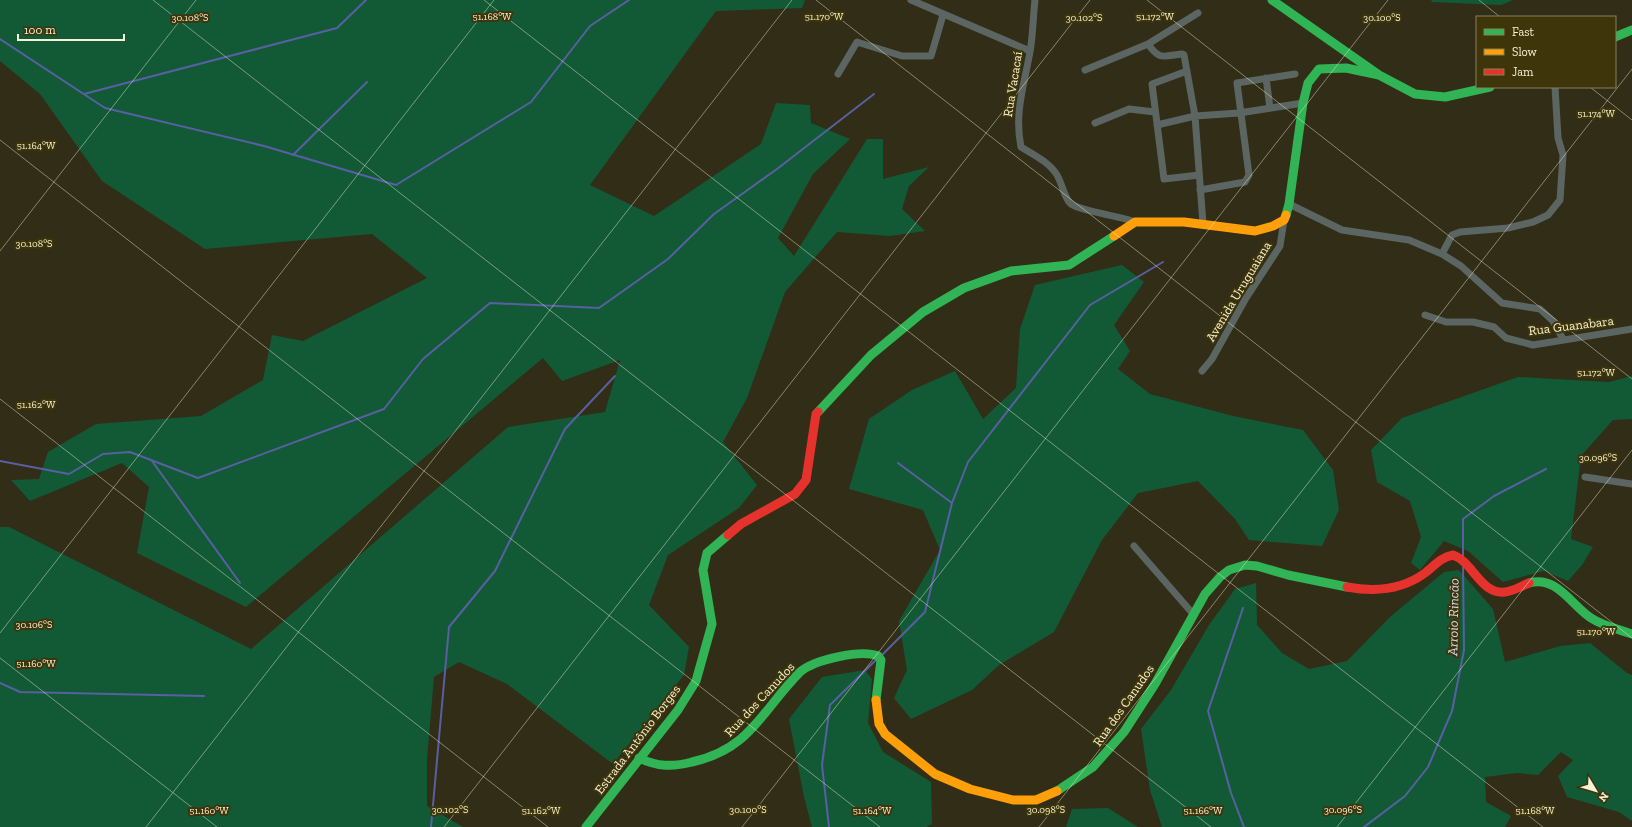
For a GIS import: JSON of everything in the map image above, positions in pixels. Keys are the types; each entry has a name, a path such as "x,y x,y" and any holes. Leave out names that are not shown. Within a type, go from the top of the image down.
{"street":[{"path":"910,0 1030,51"},
{"name":"Rua Vacacaí","path":"1035,0 1030,51 1019,106 1019,134 1021,147 1047,163 1057,175 1070,203 1082,209 1122,217 1135,222"},
{"path":"1272,0 1379,75 1415,94 1445,97 1486,88"},
{"path":"1085,70 1148,44 1198,13"},
{"path":"838,74 857,42 902,56 931,56 943,15"},
{"path":"1616,37 1632,30"},
{"path":"1148,44 1155,54 1160,56 1184,54 1195,116 1203,224"},
{"path":"1135,222 1152,221 1203,224 1255,230 1273,226 1284,220 1289,204 1303,103 1308,83 1319,69 1346,68 1379,75"},
{"path":"1188,71 1152,84 1164,179 1199,175"},
{"path":"1200,190 1245,182 1249,175 1239,113 1237,83 1295,74"},
{"path":"1266,78 1270,108"},
{"path":"1442,254 1452,235 1460,232 1508,228 1533,222 1548,215 1560,200 1563,155 1558,138 1555,88"},
{"path":"1157,125 1195,116 1239,113 1303,103"},
{"path":"1095,123 1129,109 1155,112"},
{"path":"1289,204 1342,230 1409,240 1442,254 1461,266 1502,303 1540,309 1553,321 1563,339"},
{"name":"Avenida Uruguaiana","path":"1202,371 1212,358 1246,298 1280,246 1284,220"},
{"name":"Estrada Antônio Borges","path":"586,827 678,710 696,681 712,624 703,570 707,554 741,524 795,494 806,480 816,414 871,355 923,312 964,288 1011,271 1069,265 1135,222"},
{"name":"Rua Guanabara","path":"1424,315 1446,322 1473,322 1494,327 1506,338 1533,345 1632,329"},
{"path":"1585,477 1632,484"},
{"path":"1134,546 1194,615"},
{"name":"Rua dos Canudos","path":"639,758 656,766 664,767 708,760 719,756 739,744 794,678 807,667 820,660 869,653 878,656 881,660 876,687 879,726 895,743 935,774 967,787 984,793 1025,801 1039,799 1080,776 1099,762 1114,744 1158,678 1213,584 1227,571 1242,565 1321,582 1374,591 1395,587 1422,576 1444,558 1452,555 1459,557 1488,587 1494,590 1503,592 1514,590 1529,582 1543,581 1552,584 1591,617 1601,623 1632,634"}],"green space":[{"path":"0,0 805,0 802,8 716,11 590,185 654,216 761,144 776,103 810,105 811,123 850,139 813,174 778,238 794,256 867,139 883,139 883,179 929,167 909,186 902,209 925,231 890,236 837,232 785,292 747,398 723,442 757,485 739,508 668,555 649,605 689,647 684,675 613,764 507,684 459,662 434,677 427,759 427,806 463,827 0,827 0,527 9,527 251,649 508,427 605,412 620,360 562,381 543,358 246,607 137,553 149,487 122,463 30,501 11,480 39,479 48,452 96,424 201,416 263,380 272,335 303,341 427,278 372,234 205,249 102,181 40,94 0,61"},
{"path":"1431,0 1513,0 1501,5 1432,2"},
{"path":"1122,265 1144,282 1114,325 1130,351 1118,369 1150,394 1233,416 1303,430 1333,470 1339,510 1322,546 1249,540 1235,519 1198,481 1138,493 1102,540 1054,632 999,665 972,690 911,719 894,698 907,670 899,621 940,550 923,510 849,489 869,419 912,390 955,371 983,419 1016,388 1020,329 1035,285"},
{"path":"1632,376 1632,419 1613,420 1581,456 1571,539 1593,547 1582,565 1568,581 1544,571 1503,582 1468,551 1444,541 1420,570 1411,563 1421,537 1410,501 1377,482 1371,450 1402,418 1518,377 1609,382"},
{"path":"1459,570 1493,609 1505,662 1560,646 1590,643 1627,673 1632,675 1632,821 1619,812 1567,797 1558,776 1573,760 1561,752 1538,775 1517,773 1485,777 1486,802 1511,816 1505,827 1162,827 1150,790 1141,729 1171,690 1209,625 1235,589 1256,583 1257,625 1282,653 1309,669 1347,661 1390,617 1444,572"},
{"path":"865,670 872,679 868,723 883,752 931,782 932,824 926,827 812,827 804,797 789,719 822,677"},
{"path":"1108,808 1138,827 1066,827 1072,809"}],"waterway":[{"path":"84,94 337,28 366,0"},
{"path":"0,39 105,108 264,146 396,185 531,102 590,26 629,0"},
{"path":"293,155 367,82"},
{"path":"0,461 69,474 103,454 130,452 198,478 384,409 423,359 490,303 599,308 668,259 714,214 777,169 874,94"},
{"path":"882,655 925,612 952,503 968,462 1090,305 1163,262"},
{"path":"431,827 449,627 495,571 565,429 615,376"},
{"path":"152,461 240,583"},
{"path":"898,463 952,503"},
{"name":"Arroio Rincão","path":"1463,556 1463,519 1494,496 1546,469"},
{"name":"Arroio Rincão","path":"1364,827 1405,796 1428,767 1452,711 1464,650 1463,565"},
{"path":"1243,608 1208,711 1231,793 1244,827"},
{"path":"829,827 822,765 830,705 877,659"},
{"path":"0,683 20,692 204,696"}],"traffic: fast":[{"path":"1272,0 1379,75 1415,94 1445,97 1486,88"},
{"path":"1616,37 1632,30"},
{"path":"1286,215 1289,204 1303,103 1308,83 1319,69 1346,68 1379,75"},
{"path":"818,412 871,355 923,312 964,288 1011,271 1069,265 1114,236"},
{"path":"586,827 678,710 696,681 712,624 703,570 707,553 728,535"},
{"path":"1057,791 1093,767 1124,732 1155,684 1205,594 1220,577 1229,570 1245,565 1257,566 1288,575 1347,587"},
{"path":"1529,583 1548,583 1556,587 1591,618 1632,634"},
{"path":"639,758 659,765 678,765 712,756 728,748 742,738 754,726 800,672 816,663 838,657 861,654 878,656 881,660 876,700"}],"traffic: slow":[{"path":"1114,236 1135,222 1184,222 1255,231 1273,226 1284,220 1286,215"},
{"path":"876,700 879,724 885,734 935,774 970,789 1013,800 1036,800 1057,791"}],"traffic: jam":[{"path":"728,535 741,524 795,494 806,480 816,414 818,412"},
{"path":"1347,587 1357,589 1377,589 1407,583 1425,573 1441,560 1453,555 1466,564 1483,583 1497,592 1514,590 1529,583"}]}
